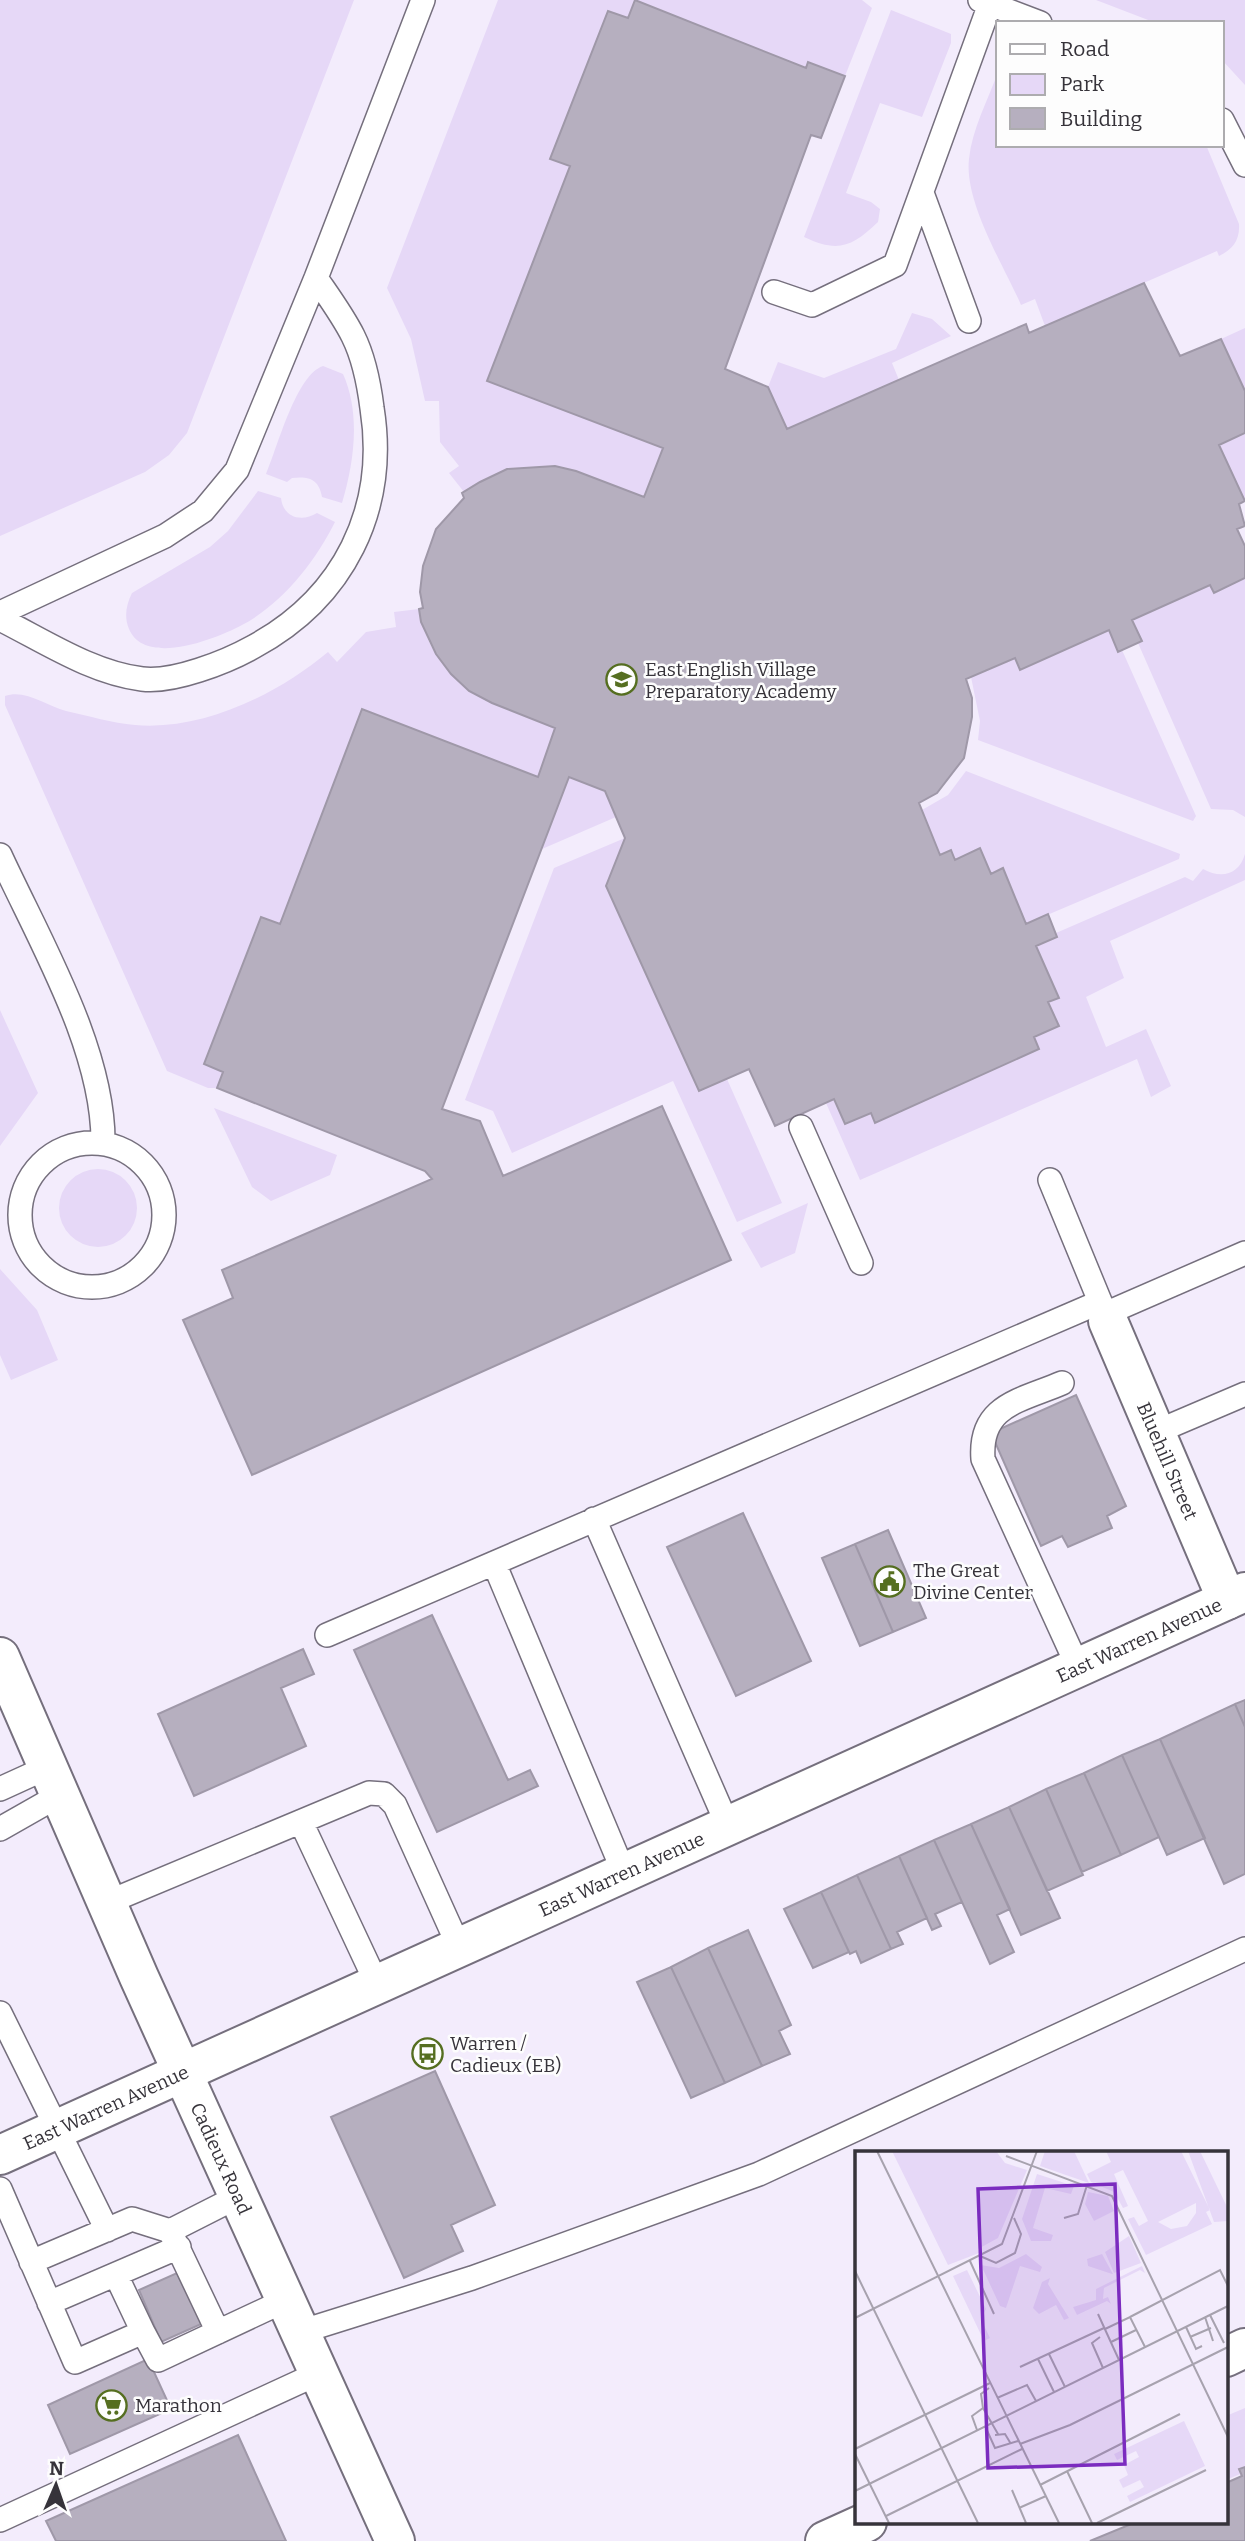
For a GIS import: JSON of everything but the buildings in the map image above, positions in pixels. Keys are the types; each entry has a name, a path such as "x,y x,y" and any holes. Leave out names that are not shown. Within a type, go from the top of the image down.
{"main road":[{"name":"Bluehill Street","path":"1105,1312 1156,1432 1236,1596"},
{"name":"East Warren Avenue","path":"0,2155 1236,1596"},
{"name":"Cadieux Road","path":"0,1657 52,1782 181,2072 395,2541"},
{"path":"1228,2356 1245,2348"},
{"path":"825,2541 863,2524"}],"lane":[{"path":"0,613 165,536 203,511 237,470 316,278 423,0"},
{"path":"774,292 812,305 895,265 922,193 985,2 1036,21"},
{"path":"1224,124 1245,166"},
{"path":"922,193 969,321"},
{"path":"0,619 92,665 143,679 191,672 241,654 280,633 317,600 347,560 365,522 375,479 375,427 369,382 354,337 316,278"},
{"path":"0,855 93,1063 104,1120 103,1143"},
{"path":"801,1127 861,1263"},
{"path":"80,1143 103,1143 127,1150 147,1166 160,1188 165,1213 161,1238 149,1260 130,1277 107,1286 82,1287 60,1280 40,1267 27,1248 20,1226 20,1204 27,1181 40,1163 58,1149 80,1143"},
{"path":"1050,1180 1105,1312"},
{"path":"327,1635 594,1519 1245,1253"},
{"path":"1062,1383 1008,1406 989,1420 982,1438 983,1459 1078,1667"},
{"path":"1156,1432 1245,1394"},
{"path":"594,1519 728,1826"},
{"path":"494,1563 624,1872"},
{"path":"0,1789 52,1782"},
{"path":"0,1829 52,1782"},
{"path":"106,1903 369,1793 384,1794 395,1805 459,1947"},
{"path":"301,1822 377,1983"},
{"path":"116,2274 158,2360 218,2332 472,2278 759,2174 1245,1949"},
{"path":"0,2013 107,2230"},
{"path":"0,2189 75,2362 143,2332"},
{"path":"50,2303 116,2274 175,2239 237,2197"},
{"path":"31,2262 132,2219 175,2239 218,2332"},
{"path":"0,2520 319,2373"}],"green space":[{"path":"0,0 354,0 187,433 169,455 145,472 0,536"},
{"path":"498,0 635,0 628,18 608,11 550,158 570,166 487,381 663,448 644,497 575,472 533,467 512,470 489,478 464,492 449,473 459,466 440,442 439,401 425,401 411,339 387,288"},
{"path":"635,0 862,0 872,8 845,76 809,63 806,68"},
{"path":"1096,0 1245,0 1245,85 1224,62 1224,21 1151,21"},
{"path":"891,10 951,34 951,43 922,117 880,103 846,193 871,202 880,209 878,222 852,242 826,245 804,237"},
{"path":"996,77 996,147 1207,147 1239,224 1235,243 1219,256 1217,251 1045,326 1035,299 1021,305 979,214 969,176 969,159 981,115"},
{"path":"912,313 932,319 951,336 892,363 899,380 787,429 768,387 778,362 824,378 896,349"},
{"path":"1245,328 1245,391 1221,339"},
{"path":"323,366 343,374 352,405 354,439 350,472 342,503 322,497 316,483 308,478 292,478 287,482 266,474 296,397 313,372"},
{"path":"1245,433 1245,501 1219,445"},
{"path":"258,491 281,498 282,505 289,514 305,518 317,513 335,522 318,552 296,581 257,616 216,637 165,648 150,646 137,640 129,629 126,616 132,593 210,547 228,531"},
{"path":"1245,578 1245,817 1233,810 1211,809 1138,643 1142,641 1132,620 1210,585"},
{"path":"419,609 426,635 437,656 452,674 488,700 555,728 538,777 280,924 260,918 204,1063 223,1072 217,1088 208,1088 167,1071 5,705 5,696 28,696 66,711 126,724 161,725 187,722 213,716 263,695 328,652 337,662 366,632 396,627 394,612"},
{"path":"1109,630 1118,651 1122,650 1196,816 1193,821 978,740 980,721 971,677 1015,658 1021,670"},
{"path":"966,771 1180,854 1179,859 1026,924 1003,868 991,874 980,849 955,860 951,850 940,855 922,810 948,795"},
{"path":"569,777 605,791 616,817 542,849"},
{"path":"625,838 606,886 699,1091 727,1079 782,1203 737,1222 673,1081 512,1153 493,1111 465,1100 554,868"},
{"path":"1245,854 1245,880 1110,941 1124,978 1086,997 1106,1047 1146,1029 1171,1086 1151,1097 1137,1059 860,1180 826,1103 834,1099 845,1124 871,1113 875,1123 1038,1049 1034,1037 1059,1026 1048,1002 1059,998 1036,946 1057,937 1056,933 1185,877 1193,881 1203,869 1216,874 1234,871"},
{"path":"0,1010 38,1093 0,1146"},
{"path":"214,1108 337,1155 330,1175 271,1201 252,1187"},
{"path":"98,1169 113,1172 126,1180 134,1193 137,1208 134,1223 126,1236 113,1244 98,1247 83,1244 70,1236 62,1223 59,1208 62,1193 70,1180 83,1172"},
{"path":"808,1203 795,1253 761,1268 741,1233"},
{"path":"0,1269 37,1310 58,1360 11,1380 0,1355"},
{"path":"1245,2408 1245,2472 1228,2479 1228,2415"}],"place":[{"name":"East English Village Preparatory Academy","path":"622,680"},
{"name":"The Great Divine Center","path":"890,1581"},
{"name":"Warren / Cadieux (EB)","path":"427,2054"},
{"name":"Marathon","path":"112,2405"}]}
